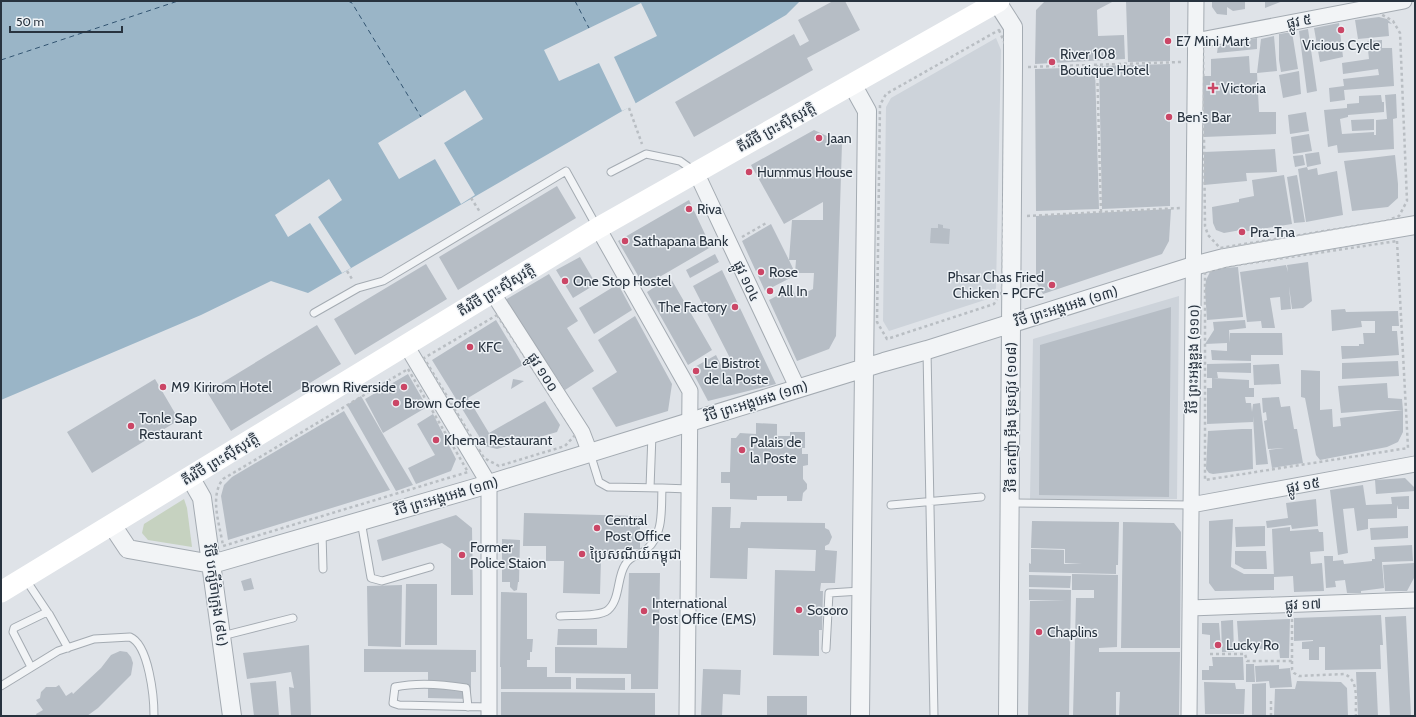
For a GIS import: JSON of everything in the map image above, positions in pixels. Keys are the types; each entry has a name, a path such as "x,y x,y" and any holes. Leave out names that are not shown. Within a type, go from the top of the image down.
{"main road":[{"name":"តីរវិថី ព្រះស៊ីសុវត្តិ","path":"1,592 598,228 998,1"}],"street":[{"name":"វិថី ឧកញ៉ា អ៊ីង ប៊ុនហ៊ូវ (១០៨)","path":"998,1 1013,27 1011,502 1008,716"},
{"name":"វិថី ព្រះអង្គឌួង (១១០)","path":"1189,716 1196,1"},
{"name":"ផ្លូវ ៥","path":"1195,40 1404,1"},
{"path":"852,84 867,111 860,716"},
{"name":"ផ្លូវ ១០៤","path":"696,172 798,389"},
{"name":"វិថី ព្រះអង្គអេង (១៣)","path":"112,525 128,550 212,564 489,484 864,368 927,350 1193,266 1224,258 1415,225"},
{"path":"598,228 690,392 687,716"},
{"name":"ផ្លូវ ១០០","path":"492,292 582,432 590,453"},
{"path":"406,345 489,484 489,711"},
{"name":"ផ្លូវ ១៥","path":"1191,505 1415,464"},
{"name":"វិថី បក្សីចំាក្រុង (៩៤)","path":"190,477 202,498 232,716"},
{"name":"ផ្លូវ ១៧","path":"1190,608 1415,600"}],"lane":[{"path":"611,172 646,154 680,161 696,172"},
{"path":"314,313 358,288 383,281 566,171 598,228"},
{"path":"927,350 934,716"},
{"path":"650,488 652,433"},
{"path":"590,453 599,482 608,487 689,489"},
{"path":"560,616 600,614 609,610 613,603 624,565 633,556 647,550 660,525 662,488"},
{"path":"891,505 981,497"},
{"path":"1011,502 1191,505"},
{"path":"361,521 371,578 382,581 430,567"},
{"path":"322,532 323,569"},
{"path":"25,578 48,613 51,614 68,648"},
{"path":"826,649 829,593 861,591"},
{"path":"31,667 14,638 13,630 48,613"},
{"path":"222,637 293,618"},
{"path":"1,686 58,651 94,639 130,637 135,639 140,646 150,673 154,716"},
{"path":"468,706 466,688 443,684 407,684 395,687 393,703 398,705 468,706 489,711"}],"path":[{"path":"1377,12 1393,21 1400,33 1407,201 1399,216 1386,220 1220,248 1208,235 1205,226 1204,46 1377,12"},
{"path":"886,94 999,30"},
{"path":"1013,67 1195,62"},
{"path":"1097,65 1101,212"},
{"path":"629,108 646,154"},
{"path":"471,198 484,219"},
{"path":"1012,216 1194,207"},
{"path":"736,240 768,222"},
{"path":"1397,241 1408,448 1205,480 1205,273 1224,267 1397,241"},
{"path":"887,338 994,304"},
{"path":"497,314 576,434 565,446 499,466 484,458 424,358 497,314"},
{"path":"408,368 468,472 223,546 215,498 218,484 222,479 408,368"},
{"path":"1293,604 1292,669 1294,673 1299,676 1344,674 1349,676 1355,684 1356,716"},
{"path":"1210,654 1245,654 1247,661 1292,661"},
{"path":"1271,716 1272,700"}],"shaded area":[{"path":"996,38 1001,50 996,288 991,298 889,331 883,321 886,107 891,98"},
{"path":"1179,296 1177,499 1030,499 1033,339"}],"green space":[{"path":"184,499 187,508 192,547 148,540 142,533 144,524"}],"water":[{"path":"1,1 800,1 786,15 308,293 271,281 201,315 1,400"}],"pier":[{"path":"641,3 657,36 614,57 636,104 622,111 599,63 559,81 544,50"},
{"path":"465,90 483,119 444,143 475,195 461,204 435,159 399,179 378,143"},
{"path":"329,179 342,200 318,217 351,268 342,273 310,223 288,237 275,215"}],"building":[{"path":"833,1 845,1 860,30 807,58 813,70 694,137 675,102 794,34 800,46 809,41 798,20"},
{"path":"1045,1 1114,1 1097,10 1098,36 1124,35 1125,59 1035,64 1036,10"},
{"path":"1126,1 1170,1 1170,61 1128,62"},
{"path":"1212,1 1245,1 1245,9 1233,11 1227,7 1227,15 1217,14 1212,7"},
{"path":"1265,1 1283,1 1265,8"},
{"path":"1379,17 1387,19 1392,24 1388,23 1389,36 1358,39 1355,20"},
{"path":"1339,23 1343,57 1320,62 1314,28"},
{"path":"1308,29 1317,91 1307,93 1299,31"},
{"path":"1292,32 1298,69 1281,72 1279,60 1279,34"},
{"path":"1274,36 1277,71 1257,73 1261,39"},
{"path":"1257,38 1257,49 1217,53 1218,46"},
{"path":"1382,40 1382,48 1392,48 1394,86 1344,90 1345,100 1330,102 1329,88 1344,86 1343,79 1379,75 1378,69 1343,74 1342,63 1369,59 1367,41"},
{"path":"1249,56 1250,73 1257,73 1259,112 1276,112 1276,134 1204,137 1204,76 1211,76 1211,59"},
{"path":"1170,64 1170,206 1102,209 1099,66"},
{"path":"1095,67 1099,209 1036,211 1035,69"},
{"path":"1299,71 1301,94 1283,98 1279,75"},
{"path":"1396,94 1397,118 1393,119 1394,149 1338,153 1337,145 1328,147 1324,110 1347,108 1347,104 1359,103 1359,96 1381,95 1382,102 1384,102 1384,112 1348,115 1348,117 1340,119 1342,134 1374,132 1374,135 1376,135 1376,120 1387,119 1385,95"},
{"path":"1306,112 1309,131 1290,134 1288,115"},
{"path":"1374,119 1374,130 1352,131 1351,120"},
{"path":"814,130 842,143 836,336 829,349 797,361 769,300 792,288 796,297 813,289 814,273 795,273 796,260 789,260 792,220 823,220 823,202 784,224 751,165"},
{"path":"1309,134 1312,151 1293,154 1291,137"},
{"path":"1275,149 1277,172 1246,173 1247,181 1204,185 1204,152"},
{"path":"1319,152 1321,164 1307,167 1305,154"},
{"path":"1303,155 1305,165 1295,167 1293,156"},
{"path":"1395,155 1398,198 1388,207 1352,211 1344,161"},
{"path":"1307,167 1308,170 1317,168 1318,175 1337,171 1343,215 1306,222 1298,169"},
{"path":"1284,175 1292,224 1242,232 1241,230 1224,233 1216,230 1213,223 1212,207 1239,202 1239,199 1254,196 1252,180"},
{"path":"1297,175 1305,222 1294,223 1287,177"},
{"path":"557,186 576,218 458,290 439,257"},
{"path":"689,200 711,247 644,286 618,241"},
{"path":"1171,209 1169,241 1162,254 1043,294 1036,282 1036,216"},
{"path":"771,224 796,275 765,291 742,241"},
{"path":"938,224 943,225 943,228 950,229 949,244 930,243 931,228 938,228"},
{"path":"715,254 719,262 690,278 686,270"},
{"path":"580,257 596,284 573,298 556,270"},
{"path":"1308,262 1312,301 1303,308 1292,309 1289,286 1291,309 1281,310 1280,297 1270,298 1275,328 1262,328 1261,321 1247,322 1240,272 1286,265 1288,272 1287,265"},
{"path":"426,264 447,299 355,355 334,319"},
{"path":"1238,267 1243,317 1207,320 1205,290 1206,280 1210,272 1221,268"},
{"path":"722,270 776,384 708,401 691,369 716,355 721,365 731,360 693,286"},
{"path":"549,274 578,321 567,328 594,371 565,390 505,300"},
{"path":"670,277 712,350 688,365 647,292"},
{"path":"618,284 632,310 594,334 579,308"},
{"path":"1171,307 1169,497 1039,495 1040,345"},
{"path":"1345,309 1346,312 1398,311 1399,326 1392,326 1392,331 1397,331 1399,355 1342,359 1341,346 1359,346 1359,344 1364,344 1363,333 1375,333 1375,321 1361,321 1362,327 1332,331 1331,310"},
{"path":"635,316 672,384 668,411 616,427 592,388 617,372 598,340"},
{"path":"496,320 523,365 468,398 489,433 545,401 560,425 557,432 497,449 485,446 432,360"},
{"path":"1245,320 1246,328 1229,330 1230,343 1230,333 1282,333 1283,355 1251,355 1251,361 1212,360 1211,350 1227,351 1227,343 1205,344 1214,330 1213,322"},
{"path":"317,325 341,364 231,431 207,392"},
{"path":"1398,361 1399,376 1342,379 1342,363"},
{"path":"1251,363 1251,373 1217,372 1218,378 1207,378 1207,364"},
{"path":"1279,364 1281,384 1254,385 1253,365"},
{"path":"1301,370 1320,371 1320,410 1332,409 1333,427 1341,426 1340,418 1403,410 1403,432 1398,442 1387,447 1320,460 1316,455 1305,398 1301,397"},
{"name":"Brown Cofee","path":"408,374 427,407 383,433 365,399"},
{"path":"1212,378 1249,380 1249,388 1254,388 1254,397 1245,397 1246,403 1251,403 1252,412 1253,404 1260,403 1268,464 1256,465 1253,416 1253,422 1207,424 1207,388 1212,388"},
{"path":"155,379 179,420 92,473 67,432"},
{"path":"513,379 524,381 511,389"},
{"path":"1387,383 1388,398 1402,399 1403,410 1378,410 1341,413 1338,386"},
{"path":"361,396 413,485 396,491 347,405"},
{"path":"1279,397 1281,407 1290,406 1294,429 1297,429 1303,463 1272,468 1269,450 1284,448 1268,449 1264,421 1267,420 1266,412 1263,413 1262,398"},
{"path":"344,411 390,490 228,540 221,496 224,485 232,477"},
{"name":"Khema Restaurant","path":"433,414 456,459 451,471 416,484 408,468 435,455 417,424"},
{"path":"756,423 777,424 777,436 790,436 790,432 805,432 805,448 802,448 802,454 808,454 808,465 803,466 803,479 807,484 807,489 803,493 802,501 787,501 787,496 757,496 757,500 730,499 730,483 721,483 721,472 730,472 731,438 736,438 740,433 756,434"},
{"path":"1252,429 1253,469 1213,474 1209,473 1206,469 1208,431"},
{"path":"1405,478 1415,488 1415,491 1376,494 1375,480"},
{"path":"1363,485 1366,505 1392,504 1391,497 1409,496 1409,509 1398,509 1397,505 1397,518 1368,519 1368,529 1357,531 1354,508 1343,509 1348,553 1338,555 1330,490"},
{"path":"1316,499 1318,526 1292,529 1291,525 1267,528 1266,521 1288,518 1286,503"},
{"path":"712,507 731,507 730,528 740,528 741,522 825,523 825,528 829,530 832,537 829,544 825,546 825,550 837,551 835,583 821,583 820,591 823,591 822,630 819,630 819,656 773,655 775,570 815,571 816,550 748,548 747,579 710,578"},
{"name":"ប្រៃសណីយ៍កម្ពុជា","path":"524,513 640,516 640,549 618,549 618,559 601,559 600,594 563,593 564,561 546,561 546,546 523,546"},
{"name":"Former Police Staion","path":"456,515 472,528 473,595 451,595 451,549 442,543 382,561 377,540"},
{"path":"1233,519 1231,567 1244,574 1274,574 1274,590 1215,591 1209,583 1209,521"},
{"path":"1032,521 1119,522 1118,565 1116,565 1116,574 1029,572 1029,563 1031,564 1031,549 1064,550 1064,564 1082,564 1065,563 1065,549 1031,548"},
{"path":"1123,522 1174,523 1181,532 1180,648 1121,648"},
{"path":"1265,526 1265,546 1236,547 1235,527"},
{"path":"1408,526 1408,538 1371,540 1370,528"},
{"path":"1290,527 1290,531 1318,529 1319,532 1323,532 1324,551 1310,552 1311,564 1322,563 1324,591 1294,592 1293,576 1274,577 1272,529"},
{"path":"502,539 520,540 519,582 517,590 514,591 510,587 510,582 502,582"},
{"path":"1412,545 1413,561 1382,562 1384,588 1361,591 1361,593 1347,593 1345,580 1335,581 1336,587 1326,588 1324,556 1333,556 1333,561 1343,560 1344,564 1372,561 1372,559 1375,559 1374,547"},
{"path":"1235,551 1266,551 1267,569 1244,569 1235,564"},
{"path":"1414,563 1414,578 1407,591 1385,591 1383,565"},
{"name":"International Post Office (EMS)","path":"629,573 660,573 658,689 631,689 631,674 555,673 555,647 627,648"},
{"path":"1072,574 1118,575 1117,647 1099,648 1099,652 1180,652 1179,716 1119,716 1120,692 1116,692 1116,716 1073,716 1076,598 1094,598 1094,590 1072,590"},
{"path":"1029,575 1071,576 1070,588 1029,587"},
{"path":"251,578 254,589 244,591 241,581"},
{"path":"406,584 437,584 437,645 405,645"},
{"path":"402,585 401,647 368,646 367,586"},
{"path":"1029,589 1071,590 1069,716 1028,716 1030,601 1066,601 1029,600"},
{"path":"501,592 527,593 527,639 533,639 532,652 530,652 530,660 527,660 527,667 500,667"},
{"path":"1381,615 1383,645 1380,645 1381,669 1325,670 1325,647 1319,647 1319,660 1309,660 1309,649 1302,649 1302,642 1313,640 1294,641 1294,618"},
{"path":"1406,616 1411,716 1390,716 1385,617"},
{"path":"1290,619 1289,658 1280,658 1279,648 1239,650 1237,621"},
{"path":"1233,620 1234,652 1222,652 1221,621"},
{"path":"1202,623 1219,623 1221,649 1210,649 1210,635 1202,634"},
{"path":"558,629 597,629 597,645 557,645"},
{"path":"309,645 311,716 291,716 289,687 294,688 291,672 247,679 243,653"},
{"path":"364,649 476,650 476,672 471,672 471,699 428,698 428,672 364,672"},
{"path":"120,651 127,652 131,657 133,663 131,675 98,708 87,716 37,716 36,714 43,710 36,700 40,698 41,692 46,687 56,687 59,685 66,696 72,692 73,694 101,668 111,655"},
{"path":"1212,657 1243,657 1244,680 1202,680 1202,670 1209,670 1209,666 1213,666"},
{"path":"1246,664 1254,664 1255,682 1246,682"},
{"path":"1279,665 1279,669 1290,668 1292,687 1270,688 1269,681 1256,682 1255,666"},
{"path":"501,667 547,667 547,677 571,677 571,689 501,689"},
{"path":"703,669 741,670 740,695 723,694 722,716 701,716"},
{"path":"1356,672 1376,672 1378,716 1358,716"},
{"path":"576,678 625,678 625,690 576,689"},
{"path":"276,681 279,716 254,716 250,683"},
{"path":"1297,681 1341,682 1347,688 1348,716 1274,716 1275,689 1295,689"},
{"path":"1204,682 1235,683 1236,689 1245,689 1244,714 1205,714"},
{"path":"1266,683 1266,716 1252,716 1252,684"},
{"path":"501,692 655,693 655,716 501,716"},
{"path":"767,696 807,696 807,716 767,716"}],"ferry route":[{"path":"1,60 178,1"},
{"path":"348,1 352,3 421,117"},
{"path":"575,1 589,28"}],"place":[{"name":"Vicious Cycle","path":"1341,30"},
{"name":"E7 Mini Mart","path":"1168,41"},
{"name":"River 108 Boutique Hotel","path":"1052,62"},
{"name":"Victoria","path":"1213,88"},
{"name":"Ben's Bar","path":"1169,117"},
{"name":"Jaan","path":"819,138"},
{"name":"Hummus House","path":"749,172"},
{"name":"Riva","path":"689,209"},
{"name":"Pra-Tna","path":"1242,232"},
{"name":"Sathapana Bank","path":"625,241"},
{"name":"Rose","path":"761,272"},
{"name":"One Stop Hostel","path":"565,281"},
{"name":"Phsar Chas Fried Chicken - PCFC","path":"1052,285"},
{"name":"All In","path":"770,291"},
{"name":"The Factory","path":"735,307"},
{"name":"KFC","path":"470,347"},
{"name":"Le Bistrot de la Poste","path":"696,371"},
{"name":"M9 Kirirom Hotel","path":"163,387"},
{"name":"Brown Riverside","path":"404,387"},
{"name":"Brown Cofee","path":"396,403"},
{"name":"Tonle Sap Restaurant","path":"131,426"},
{"name":"Khema Restaurant","path":"436,440"},
{"name":"Palais de la Poste","path":"742,450"},
{"name":"Central Post Office","path":"597,528"},
{"name":"ប្រៃសណីយ៍កម្ពុជា","path":"582,554"},
{"name":"Former Police Staion","path":"462,555"},
{"name":"Sosoro","path":"799,610"},
{"name":"International Post Office (EMS)","path":"644,611"},
{"name":"Chaplins","path":"1039,632"},
{"name":"Lucky Ro","path":"1218,645"}]}
